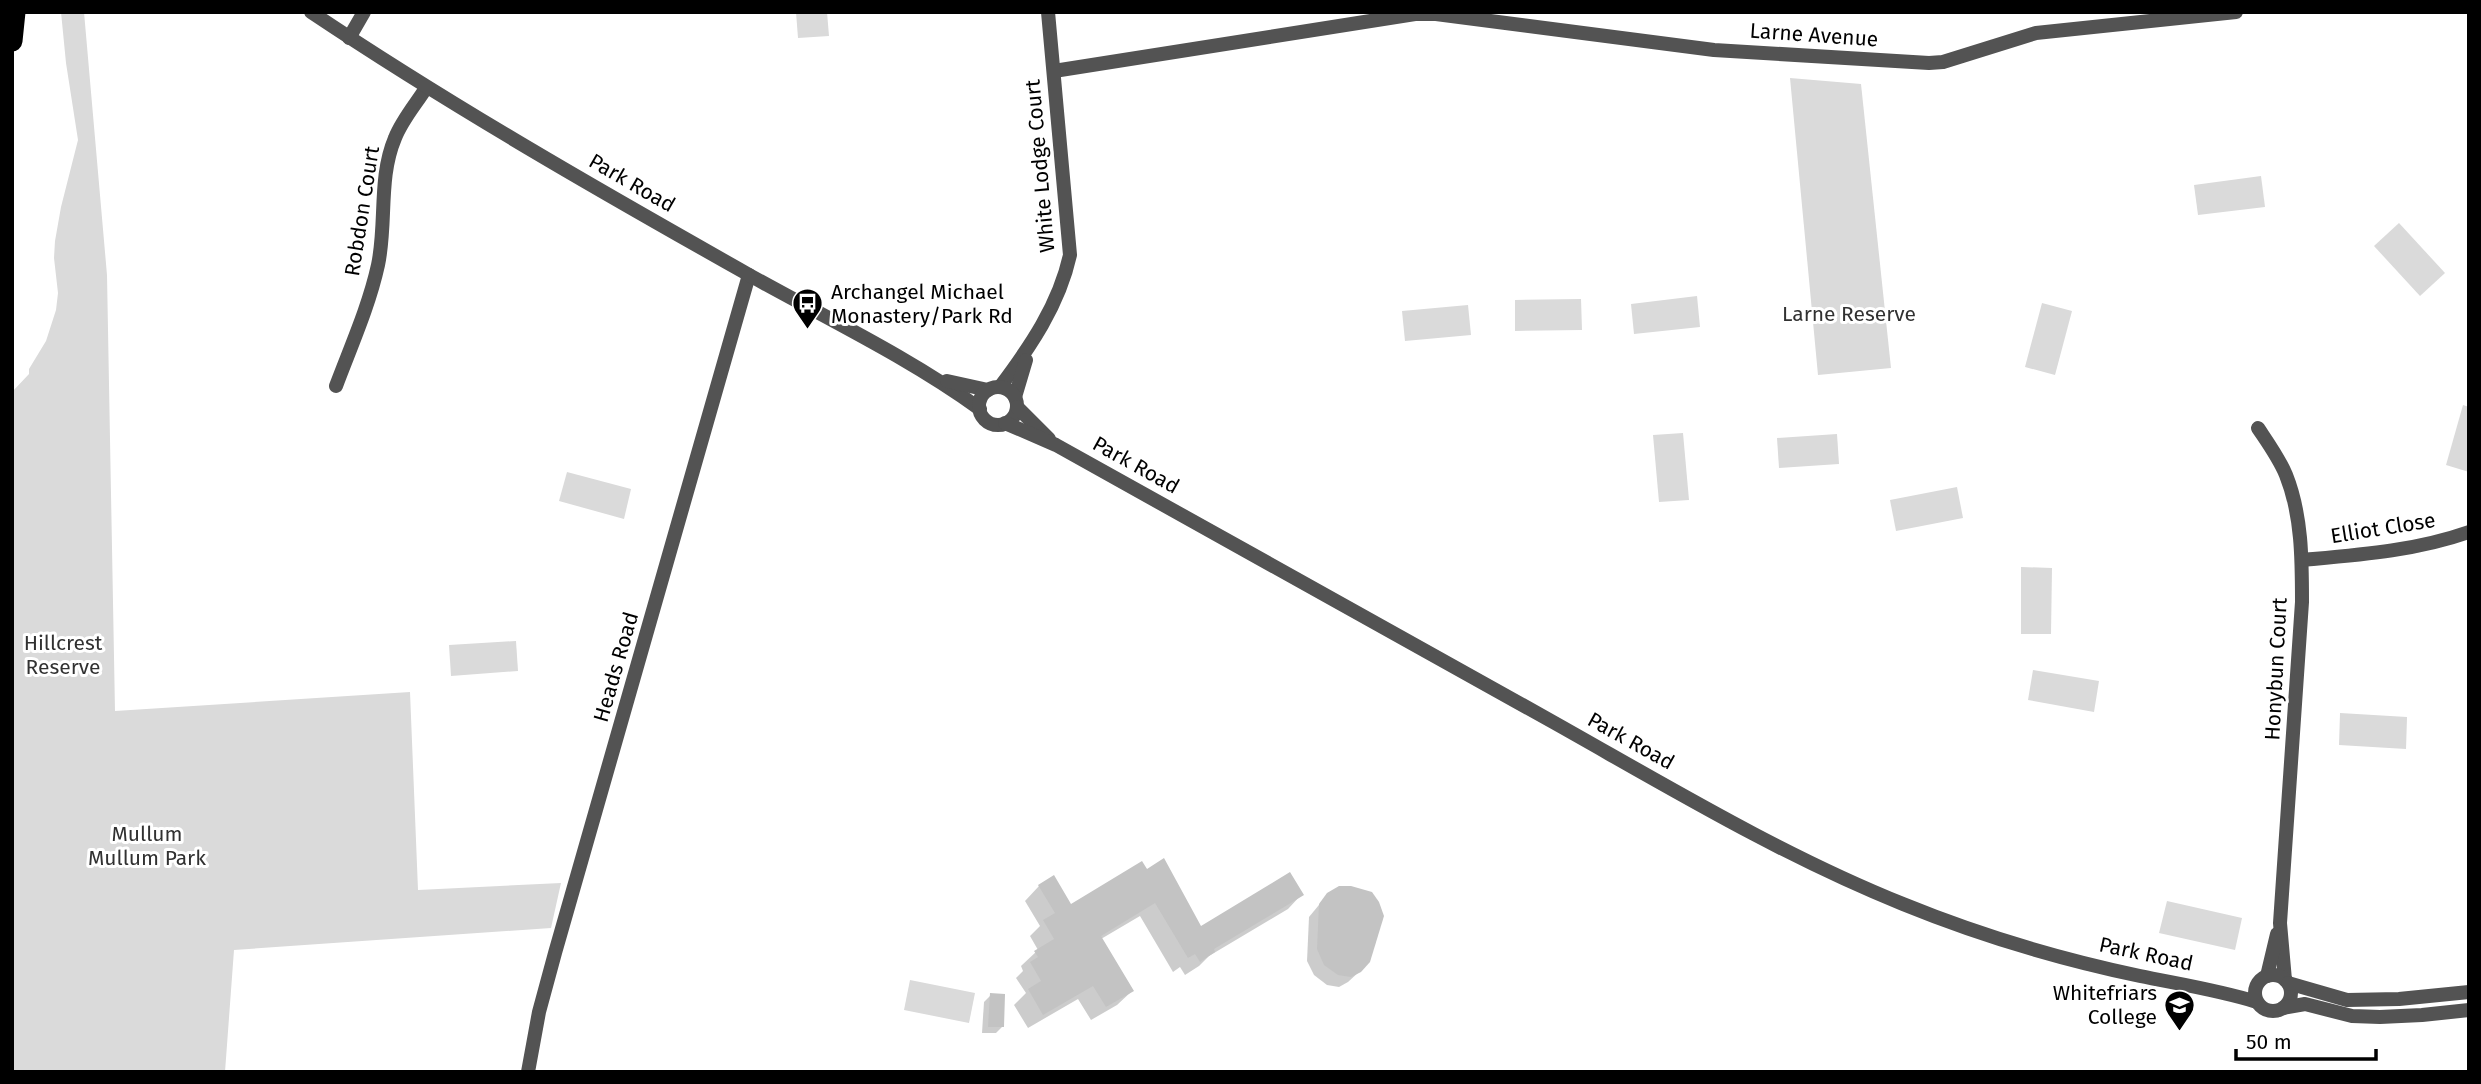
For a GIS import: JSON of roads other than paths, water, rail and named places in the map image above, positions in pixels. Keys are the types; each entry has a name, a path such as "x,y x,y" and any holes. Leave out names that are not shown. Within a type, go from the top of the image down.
{"highway":[{"path":"12,41 15,12"}],"street":[{"name":"Park Road","path":"311,12 426,88 749,275 939,379 980,408"},
{"path":"349,38 364,12"},
{"name":"White Lodge Court","path":"994,388 1029,349 1062,288 1070,255 1048,12"},
{"name":"Larne Avenue","path":"1054,71 1415,15 1436,14 1714,50 1929,63 1943,62 2036,33 2236,12"},
{"name":"Robdon Court","path":"335,386 372,290 379,262 388,158 396,136 426,88"},
{"name":"Heads Road","path":"528,1072 539,1012 558,942 749,275"},
{"name":"White Lodge Court","path":"1016,402 1029,349"},
{"name":"Park Road","path":"939,379 994,388"},
{"path":"994,388 1011,392 1016,402 1013,417 1005,423 989,422 980,408 981,398 994,388"},
{"name":"Park Road","path":"1016,402 1056,445"},
{"name":"Park Road","path":"1005,423 1056,445 1714,812 1854,884 1956,925 2006,941 2139,976 2220,991 2257,1002"},
{"name":"Honybun Court","path":"2258,428 2287,478 2300,532 2302,560 2302,601 2280,923 2286,981"},
{"name":"Elliot Close","path":"2302,560 2375,553 2440,542 2469,532"},
{"name":"Honybun Court","path":"2263,978 2280,923"},
{"path":"2469,992 2385,1000 2347,1000 2286,981 2276,975 2263,978 2255,990 2257,1002 2271,1011 2305,1004 2352,1016 2422,1015 2469,1010"},
{"name":"Park Road","path":"2220,991 2263,978"},
{"path":"2283,1008 2291,994 2286,981"}],"place":[{"name":"Archangel Michael Monastery/Park Rd","path":"808,331"},
{"name":"Whitefriars College","path":"2180,1032"}],"park label":[{"name":"Larne Reserve","path":"1849,314"},
{"name":"Hillcrest Reserve","path":"63,655"},
{"name":"Mullum Mullum Park","path":"147,846"}]}
